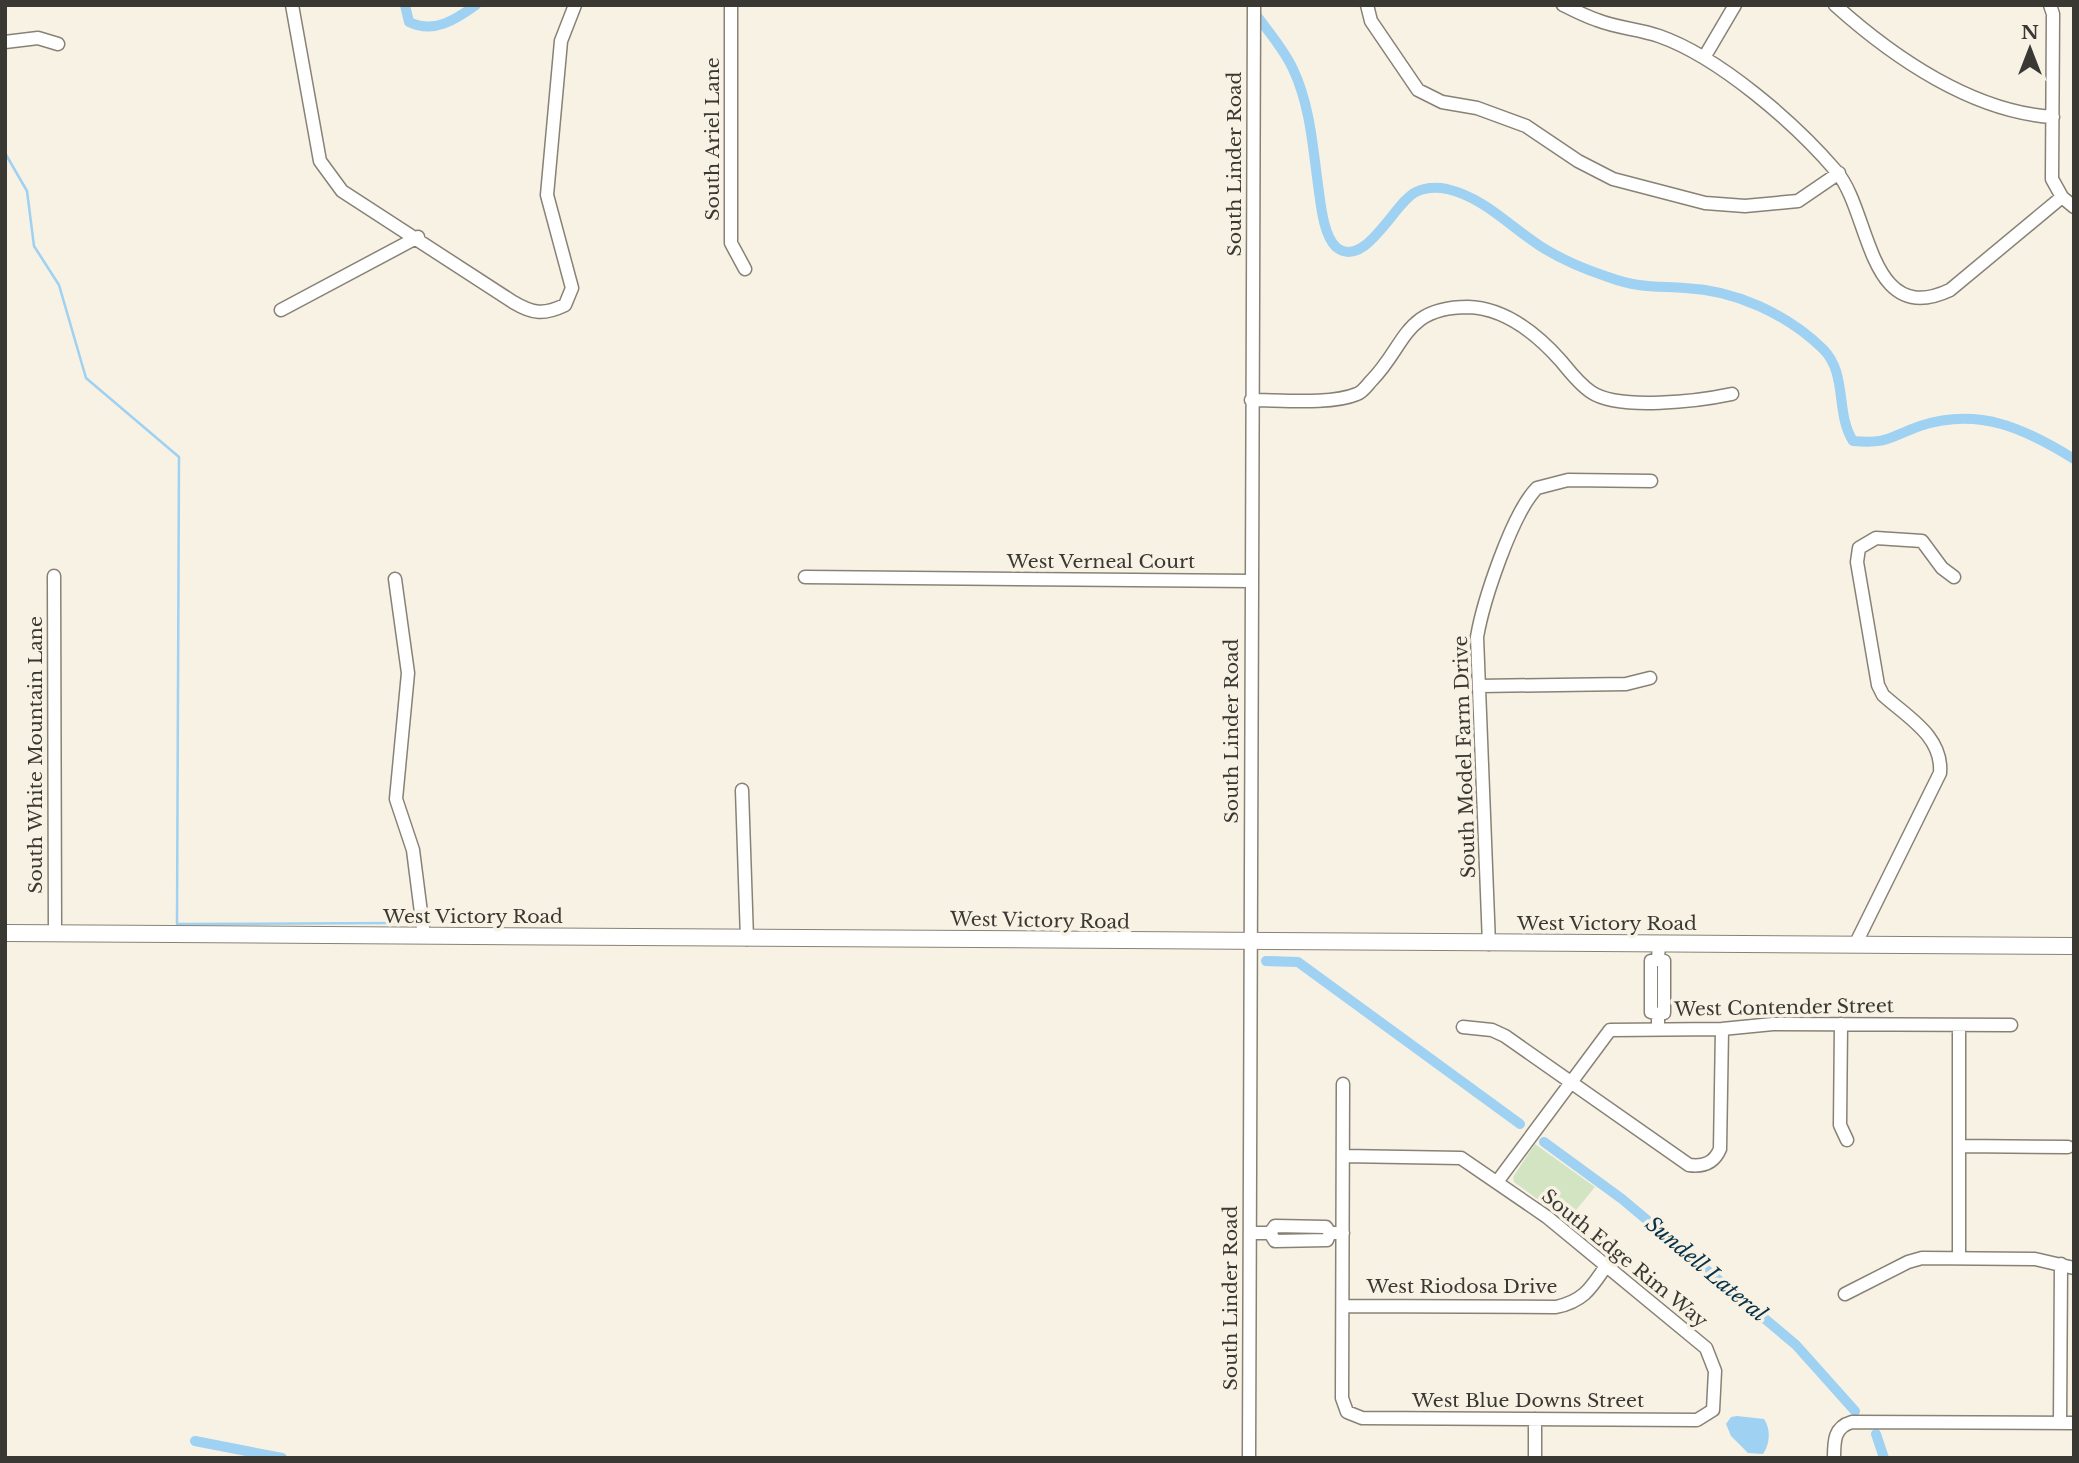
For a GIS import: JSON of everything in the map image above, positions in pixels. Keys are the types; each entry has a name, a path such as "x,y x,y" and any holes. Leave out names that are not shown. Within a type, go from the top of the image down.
{"main road":[{"name":"West Victory Road","path":"5,933 1489,944 1658,951 1855,945 2074,946"}],"street":[{"path":"292,5 320,161 342,191 418,237 530,312 547,313 565,305 572,288 547,195 561,41 575,5"},
{"name":"South Ariel Lane","path":"731,5 731,243 745,269"},
{"name":"South Linder Road","path":"1249,1458 1254,5"},
{"path":"1367,5 1371,21 1418,90 1442,102 1477,107 1526,126 1578,161 1613,179 1705,203 1745,206 1798,201 1839,173"},
{"path":"1563,5 1597,21 1659,36 1705,56 1759,99 1839,173 1878,266 1895,289 1915,299 1932,298 1950,289 2062,197"},
{"path":"1705,56 1735,5"},
{"path":"1835,5 1872,39 1923,71 1998,107 2023,115 2053,117"},
{"path":"2050,5 2053,14 2052,179 2062,197 2074,207"},
{"path":"5,42 38,38 58,44"},
{"path":"281,310 418,237"},
{"path":"1251,400 1334,399 1359,394 1377,375 1395,346 1413,325 1447,309 1471,307 1510,317 1535,334 1584,387 1599,396 1621,401 1708,399 1732,394"},
{"name":"South Model Farm Drive","path":"1489,944 1477,637 1480,618 1528,498 1536,488 1549,482 1568,480 1651,481"},
{"path":"1855,945 1940,773 1941,761 1934,741 1883,695 1878,685 1857,562 1858,548 1876,538 1922,541 1942,568 1954,577"},
{"name":"South White Mountain Lane","path":"54,576 55,934"},
{"name":"West Verneal Court","path":"805,577 1251,581"},
{"path":"395,579 408,673 396,799 413,850 424,936"},
{"path":"1479,686 1626,684 1650,678"},
{"path":"741,790 747,939"},
{"path":"1658,951 1651,961 1651,1012 1658,1014 1658,1029"},
{"name":"West Contender Street","path":"1570,1080 1610,1030 1721,1029 1773,1024 2011,1025"},
{"path":"1841,1024 1840,1125 1847,1140"},
{"path":"1959,1025 1959,1258"},
{"path":"1463,1027 1492,1030 1505,1036 1689,1165 1706,1165 1720,1149 1721,1029"},
{"path":"1497,1182 1570,1080"},
{"path":"1343,1084 1343,1156 1336,1233 1343,1306"},
{"path":"1961,1146 2068,1147"},
{"name":"South Edge Rim Way","path":"1343,1156 1450,1156 1473,1165 1547,1217 1706,1348 1715,1371 1716,1404 1710,1414"},
{"path":"1250,1233 1270,1233 1275,1227 1326,1227 1336,1233"},
{"path":"1834,1458 1834,1441 1839,1428 1853,1422 2067,1423 2067,1266 2035,1259 1916,1259 1845,1294"},
{"name":"West Riodosa Drive","path":"1343,1306 1556,1307 1574,1303 1590,1289 1606,1266"},
{"name":"West Blue Downs Street","path":"1343,1306 1342,1398 1347,1412 1362,1419 1697,1420 1710,1414"},
{"path":"1535,1419 1535,1458"}],"green space":[{"path":"1535,1144 1595,1187 1567,1221 1514,1182 1513,1177"}],"water":[{"path":"1731,1417 1764,1419 1769,1436 1763,1454 1748,1453 1731,1436 1726,1424"}],"waterway":[{"path":"405,5 409,22 427,27 444,24 476,5"},
{"path":"1254,12 1285,54 1304,98 1324,221 1336,247 1347,252 1358,250 1369,243 1416,192 1431,188 1461,193 1474,199 1545,249 1592,271 1637,285 1723,293 1759,306 1793,325 1809,336 1831,359 1839,382 1844,418 1853,441 1882,440 1942,421 1981,420 2019,430 2074,459"},
{"path":"5,153 27,191 34,246 59,285 86,378 179,457 177,924 397,923"},
{"name":"Sundell Lateral","path":"1266,961 1298,962 1520,1124"},
{"name":"Sundell Lateral","path":"1544,1142 1622,1199 1796,1345 1855,1411"},
{"name":"Sundell Lateral","path":"1876,1434 1884,1458"},
{"path":"195,1441 282,1458"}]}
